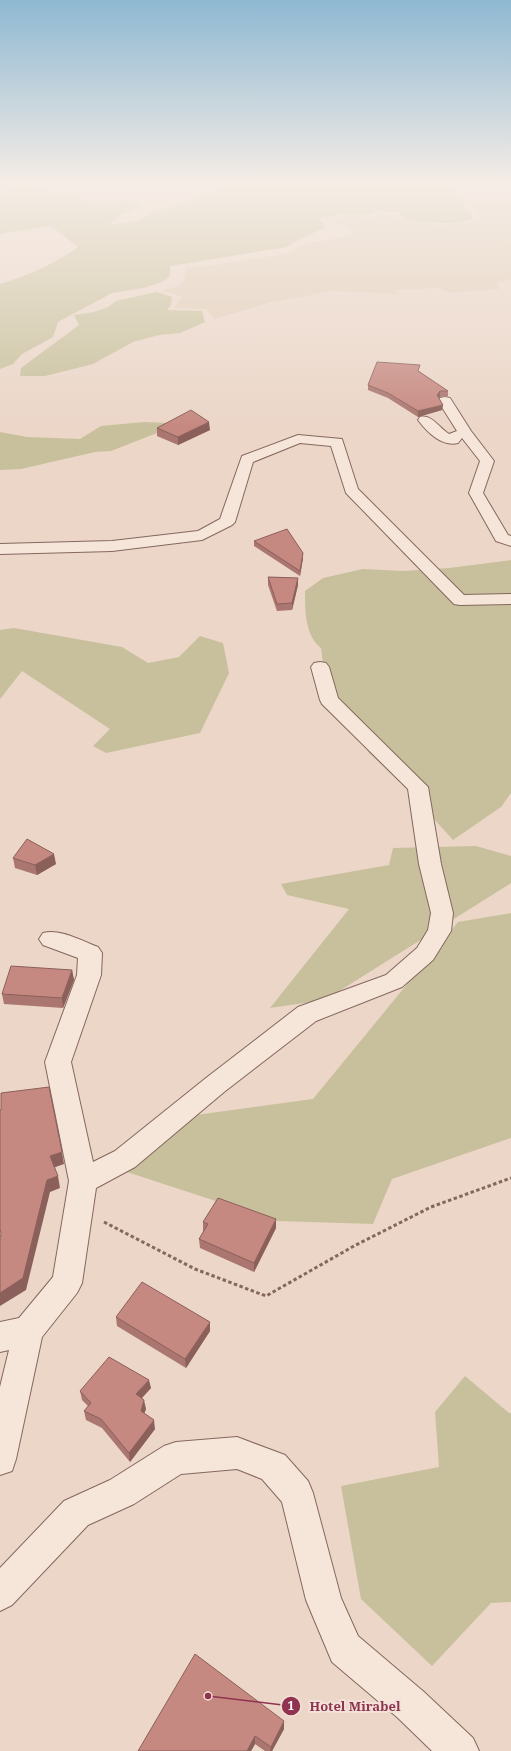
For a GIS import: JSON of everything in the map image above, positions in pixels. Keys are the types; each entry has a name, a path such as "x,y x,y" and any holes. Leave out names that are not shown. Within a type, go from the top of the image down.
{"street":[{"path":"445,401 464,432 487,461 476,493 502,538 511,542"},
{"path":"425,420 437,434 444,438 453,440 455,435 464,432"},
{"path":"0,549 112,546 202,535 227,522 247,459 298,439 337,442 351,490 460,600 511,599"},
{"path":"83,1181 124,1159 215,1085 307,1014 394,981 425,954 439,931 442,913 430,864 418,787 330,700 320,668"},
{"path":"0,1459 14,1334 67,1283 83,1181 58,1062 89,975 90,953 50,939"},
{"path":"0,1593 76,1513 122,1492 176,1458 237,1453 273,1467 296,1493 324,1600 345,1649 411,1705 460,1751"}],"path":[{"path":"79,1208 195,1269 266,1296 354,1246 431,1207 511,1178"}],"shaded area":[{"path":"51,264 184,264 170,266 170,276 162,282 143,288 112,293 58,322 53,337 22,354 13,364 0,369 0,284"},
{"path":"222,264 511,264 511,280 498,282 499,289 448,293 440,288 395,290 400,294 332,291 272,302 214,319 207,309 174,308 182,297 162,290 179,286 184,280 187,267"},
{"path":"157,292 172,297 171,305 167,310 202,311 205,322 180,333 159,335 133,342 93,364 45,376 20,376 21,368 79,325 74,315 94,312 108,307 116,301"},
{"path":"144,422 169,423 157,433 111,451 95,452 21,469 0,470 0,432 27,437 80,439 101,426"},
{"path":"511,560 511,793 501,807 453,840 406,788 369,753 326,686 321,648 312,636 307,622 305,591 323,578 363,569 403,571 449,568"},
{"path":"14,628 122,647 148,663 179,657 200,636 223,643 229,673 200,733 106,753 93,746 110,729 22,671 0,699 0,630"},
{"path":"476,846 511,856 511,883 325,1000 270,1008 349,909 287,895 281,884 389,865 393,848"},
{"path":"511,913 511,1138 392,1179 373,1224 277,1221 127,1172 196,1115 313,1099 458,922"},
{"path":"465,1376 509,1413 511,1413 511,1602 491,1603 432,1666 361,1599 341,1486 439,1467 435,1412"}],"building":[{"path":"377,362 420,365 418,371 448,391 440,391 437,395 443,405 418,411 388,393 368,385"},
{"path":"191,410 209,422 178,437 157,428"},
{"path":"287,529 303,553 300,571 254,541"},
{"path":"268,577 298,578 292,603 277,604"},
{"path":"27,839 54,854 35,865 13,858"},
{"path":"11,966 72,970 62,998 2,994"},
{"path":"49,1087 62,1152 50,1156 58,1176 47,1180 23,1278 0,1293 1,1093"},
{"path":"218,1198 276,1219 254,1263 199,1239 208,1224 203,1222"},
{"path":"142,1282 210,1322 185,1359 116,1317"},
{"path":"109,1357 149,1380 136,1394 144,1400 141,1411 154,1420 129,1453 101,1419 84,1411 91,1403 80,1391"},
{"path":"195,1654 284,1721 271,1747 255,1736 247,1751 138,1751"}],"place":[{"name":"Hotel Mirabel","path":"208,1696"}]}
